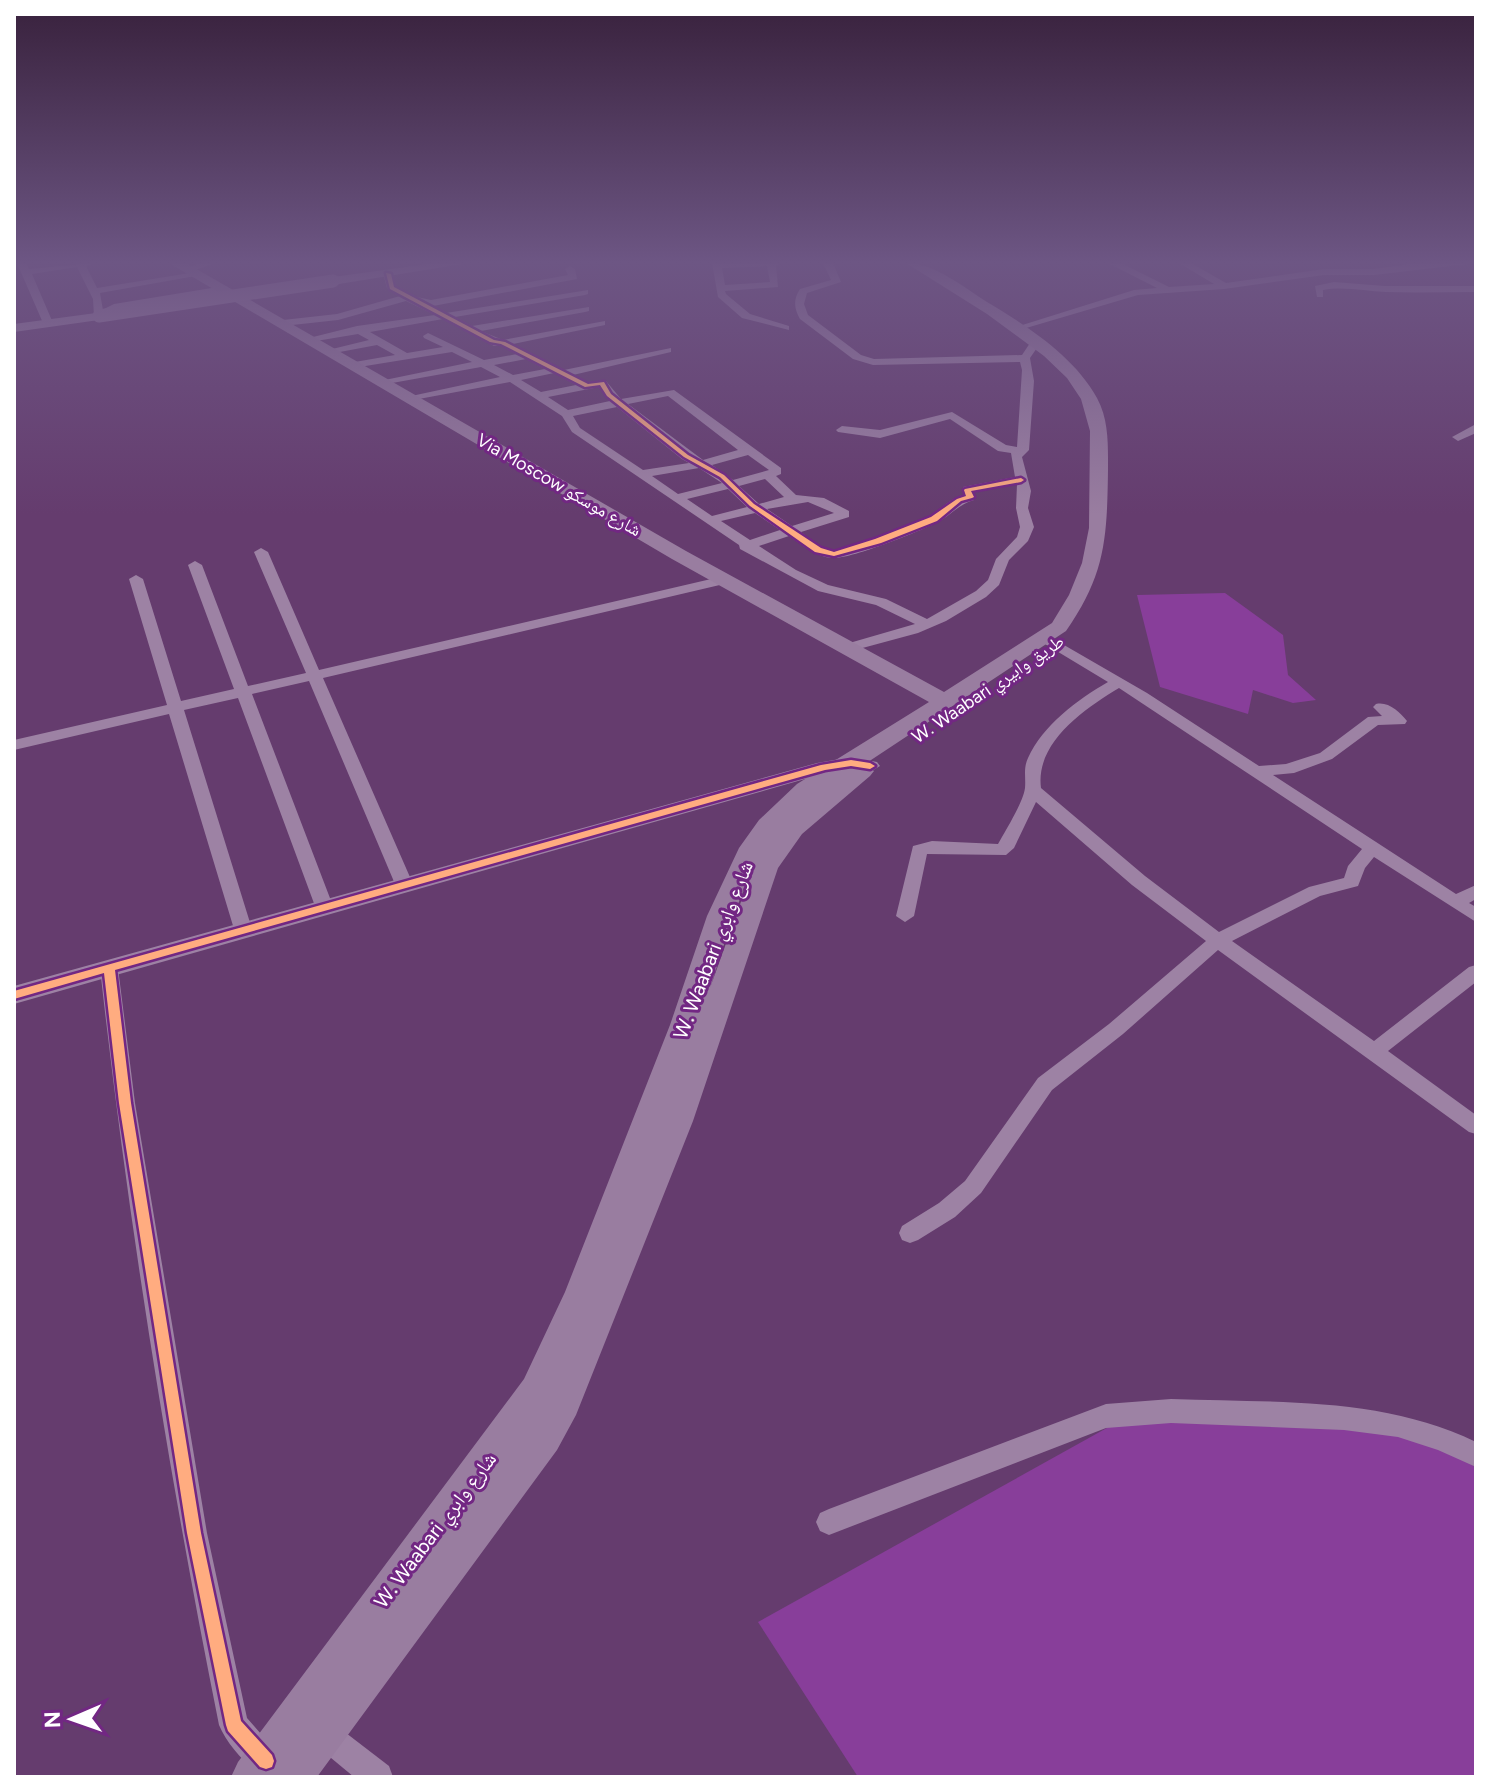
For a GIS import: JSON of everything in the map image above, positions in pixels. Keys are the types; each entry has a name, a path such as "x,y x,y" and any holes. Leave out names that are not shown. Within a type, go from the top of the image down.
{"main road":[{"name":"Via Moscow شارع موسكو","path":"322,347 844,649 945,702"},
{"name":"W. Waabari شارع وابري","path":"270,1772 323,1733 544,1438 563,1403 678,1121 766,867 793,828 860,764 945,702 1050,642 1074,607 1093,568 1100,515 1098,422 1080,384 1063,364 1037,347"},
{"name":"W. Waabari طريق وابيري","path":"860,764 1050,642"},
{"name":"W. Waabari شارع وابري","path":"270,1772 537,1391 565,1337 665,1076 722,914 748,856 788,805 823,776 860,764"}],"street":[{"path":"329,351 351,347"},
{"path":"389,347 431,373"},
{"path":"448,347 513,379 539,396 566,414 576,430 745,546 802,579 823,588 881,602 927,624"},
{"path":"353,365 473,347"},
{"path":"509,347 587,386"},
{"path":"843,347 857,357 873,362 994,361 1015,347"},
{"path":"1016,456 1023,450 1024,400 1030,390 1027,347"},
{"path":"408,398 667,350"},
{"path":"381,382 525,356"},
{"path":"539,396 602,383 620,404 686,456 704,464 813,547 834,554 934,519 959,500 970,497 967,490 1021,480"},
{"path":"566,414 674,393 747,451"},
{"path":"842,430 880,434 952,415 1002,448 1017,451 1025,491 1022,508 1027,527 1023,538 1003,559 994,582 981,594 927,624 844,649"},
{"path":"1458,437 1476,428"},
{"path":"643,474 704,464 747,451 754,452 777,471 676,498"},
{"path":"768,475 793,499"},
{"path":"711,520 807,497 820,500 844,514 745,546"},
{"path":"261,552 404,884"},
{"path":"195,565 324,906"},
{"path":"136,579 243,929"},
{"path":"14,745 724,580"},
{"path":"1050,642 1476,916"},
{"path":"1117,683 1096,693 1049,737 1031,770 1029,780 1033,790 1084,839 1217,941 1376,1050 1476,1126"},
{"path":"1253,771 1288,769 1326,756 1374,720 1399,721 1381,707"},
{"path":"14,995 824,767 860,764"},
{"path":"905,916 919,850 932,847 1000,851 1033,790"},
{"path":"910,1233 947,1210 973,1187 1045,1084 1116,1029 1217,941 1315,891 1352,882 1357,866 1371,849"},
{"path":"1455,902 1476,891"},
{"path":"109,968 125,1103 194,1533 234,1725 270,1772"},
{"path":"1376,1050 1476,972"},
{"path":"829,1522 1106,1416 1171,1411 1344,1418 1398,1425 1443,1439 1476,1455"},
{"path":"323,1733 378,1777"}],"shaded area":[{"path":"1225,593 1283,635 1288,675 1316,700 1293,703 1253,690 1248,714 1160,687 1137,595"},
{"path":"1123,1419 1413,1431 1476,1467 1476,1777 858,1777 758,1622"}],"cycle path":[{"path":"510,347 587,386 602,383 609,395 686,456 722,476 752,505 818,550 834,554 878,541 934,519 959,500 970,497 967,490 1021,480"},
{"path":"14,995 824,767 851,763 870,766"},
{"path":"109,968 125,1103 194,1533 234,1725 266,1761"}]}
